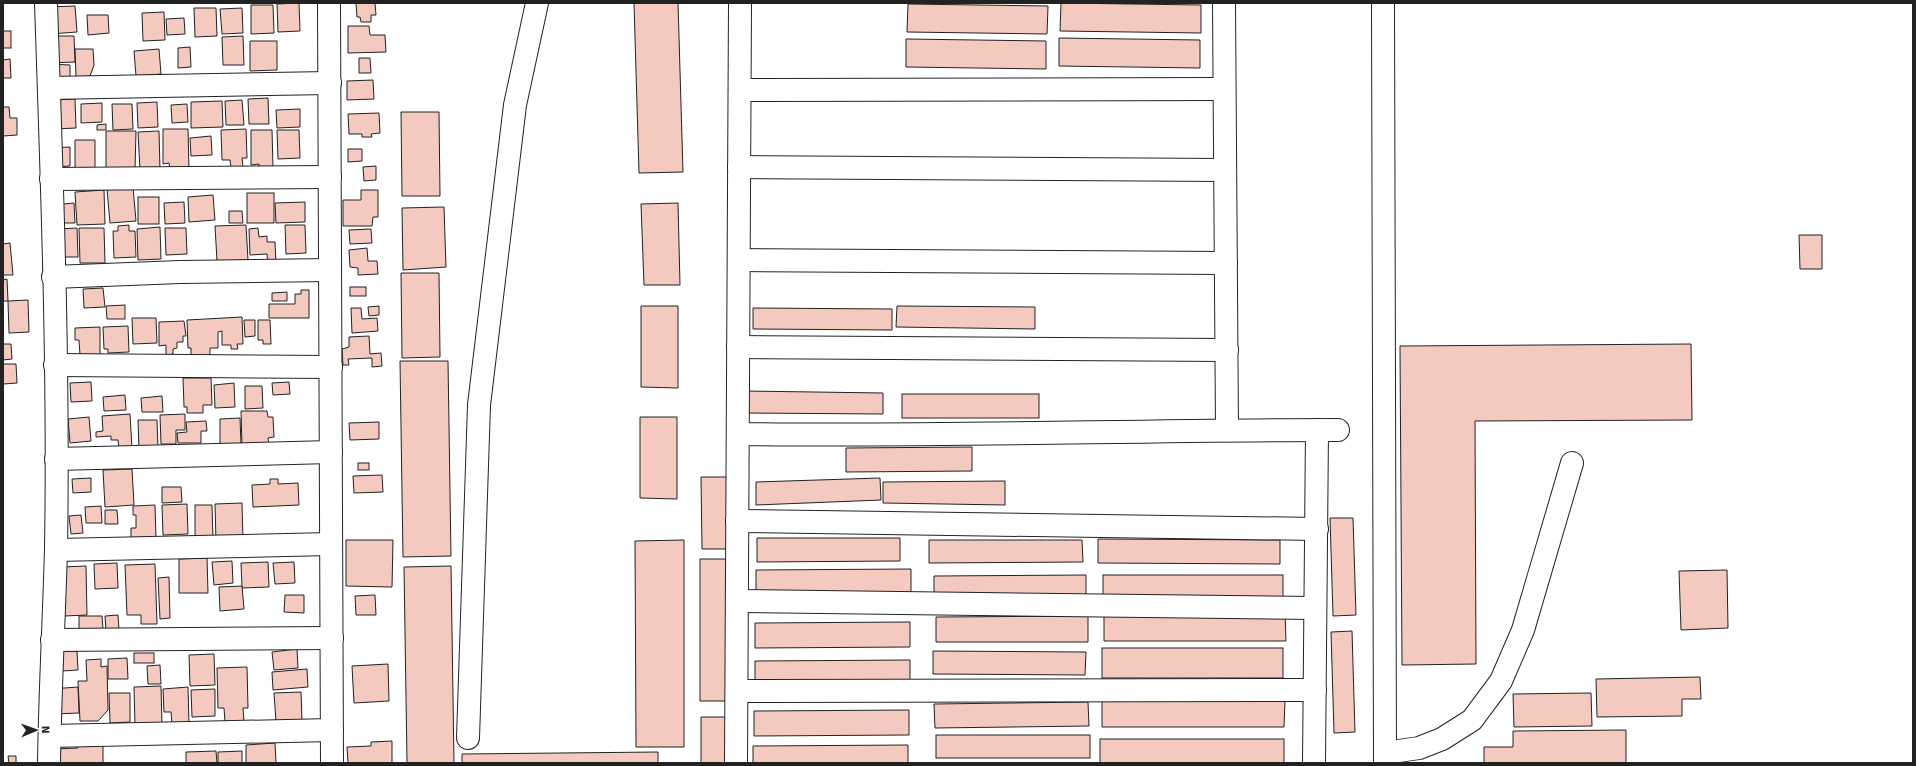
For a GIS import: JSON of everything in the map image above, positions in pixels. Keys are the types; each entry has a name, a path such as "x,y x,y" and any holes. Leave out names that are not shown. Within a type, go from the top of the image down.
{"street":[{"path":"46,3 56,459 56,550 49,763"},
{"path":"330,3 332,763"},
{"path":"468,738 479,406 515,105 537,3"},
{"path":"736,763 740,3"},
{"path":"1224,3 1227,350 1226,430"},
{"path":"1383,3 1385,758 1442,740 1472,720 1501,681 1523,630 1572,464"},
{"path":"49,88 330,83"},
{"path":"740,90 1224,90"},
{"path":"739,167 1225,170"},
{"path":"51,179 330,177"},
{"path":"739,260 1226,263"},
{"path":"53,277 180,272 330,270"},
{"path":"738,347 1227,350"},
{"path":"55,366 331,367"},
{"path":"738,434 846,435 1328,430 1317,529 1314,763"},
{"path":"56,459 331,452"},
{"path":"737,521 1317,529"},
{"path":"56,550 331,544"},
{"path":"737,601 1315,608"},
{"path":"52,640 332,638"},
{"path":"737,692 1315,690"},
{"path":"50,736 332,730"}],"building":[{"path":"299,3 300,31 278,32 277,4"},
{"path":"356,3 375,3 376,15 371,15 371,22 361,22 360,17 357,17"},
{"path":"634,3 678,3 683,172 639,173"},
{"path":"1061,3 1201,5 1201,33 1060,31"},
{"path":"908,4 1048,6 1047,34 907,32"},
{"path":"251,5 273,5 274,33 251,34"},
{"path":"75,6 77,32 50,34 49,7"},
{"path":"194,8 216,8 217,36 195,37"},
{"path":"242,8 243,33 222,34 220,9"},
{"path":"164,12 165,40 143,41 142,13"},
{"path":"87,15 108,15 109,33 88,35"},
{"path":"184,18 185,34 167,35 166,19"},
{"path":"348,26 369,26 370,35 385,35 386,52 348,53"},
{"path":"3,31 11,31 11,48 3,48"},
{"path":"48,36 74,36 75,62 49,63"},
{"path":"243,36 244,65 223,65 222,37"},
{"path":"1059,38 1200,40 1200,68 1059,66"},
{"path":"906,39 1046,41 1046,69 906,67"},
{"path":"250,41 277,41 277,70 250,71"},
{"path":"190,47 191,67 178,68 178,48"},
{"path":"75,49 93,49 94,65 90,76 76,77"},
{"path":"159,49 161,74 136,76 134,51"},
{"path":"359,58 370,58 371,73 359,73"},
{"path":"10,59 11,78 3,78 3,60"},
{"path":"49,64 70,65 70,77 49,77"},
{"path":"373,80 374,99 347,100 347,81"},
{"path":"268,98 269,124 249,124 248,99"},
{"path":"75,99 76,128 54,129 53,100"},
{"path":"242,100 244,125 226,125 225,101"},
{"path":"222,101 223,127 191,128 191,102"},
{"path":"157,102 158,127 138,128 137,103"},
{"path":"102,103 102,122 81,123 81,104"},
{"path":"112,104 132,104 133,129 113,130"},
{"path":"187,104 188,122 172,123 171,105"},
{"path":"3,107 9,107 10,118 17,118 17,135 3,136"},
{"path":"300,109 300,127 277,128 276,110"},
{"path":"401,112 439,112 440,196 402,196"},
{"path":"379,113 380,133 371,134 372,137 362,137 362,134 349,134 348,114"},
{"path":"106,124 106,130 97,130 97,125"},
{"path":"163,129 188,129 189,169 170,169 169,163 163,164"},
{"path":"246,129 247,158 242,158 243,167 231,167 230,160 222,160 221,130"},
{"path":"251,130 272,130 273,168 259,168 259,164 251,165"},
{"path":"277,130 299,130 300,158 278,159"},
{"path":"106,131 136,131 135,170 106,169"},
{"path":"159,131 160,170 140,170 138,132"},
{"path":"211,136 212,155 191,156 190,138"},
{"path":"75,140 95,140 95,169 75,170"},
{"path":"70,147 70,166 52,167 51,148"},
{"path":"348,149 362,149 362,161 348,162"},
{"path":"376,166 376,180 364,181 363,167"},
{"path":"133,187 136,221 110,223 107,189"},
{"path":"104,190 105,224 77,225 75,192"},
{"path":"361,190 378,190 378,217 373,217 372,226 343,226 343,200 361,200"},
{"path":"247,193 274,193 274,223 247,223"},
{"path":"213,195 215,220 189,222 188,197"},
{"path":"138,197 159,197 159,224 138,224"},
{"path":"184,202 185,223 165,224 164,203"},
{"path":"305,202 305,222 276,223 275,203"},
{"path":"74,203 75,223 54,223 53,205"},
{"path":"678,203 680,285 644,285 641,204"},
{"path":"444,207 446,267 403,270 402,208"},
{"path":"229,211 242,211 243,223 229,223"},
{"path":"129,225 129,231 135,231 136,257 114,258 113,231 118,231 118,226"},
{"path":"246,225 248,260 217,261 215,226"},
{"path":"285,225 305,225 306,253 286,254"},
{"path":"160,227 161,259 138,260 137,229"},
{"path":"77,228 78,257 58,257 58,229"},
{"path":"79,228 104,228 105,263 80,263"},
{"path":"165,228 186,228 187,254 166,255"},
{"path":"258,228 259,237 267,236 267,242 275,242 276,264 268,264 267,254 250,255 249,229"},
{"path":"371,229 372,243 350,244 349,230"},
{"path":"1799,235 1822,235 1822,269 1800,269"},
{"path":"10,243 13,275 3,275 3,244"},
{"path":"367,248 368,261 377,261 378,274 358,275 358,268 350,267 349,250"},
{"path":"401,273 439,273 440,357 402,358"},
{"path":"7,279 8,301 3,301 3,280"},
{"path":"350,287 366,287 366,296 350,296"},
{"path":"103,288 105,307 84,308 83,289"},
{"path":"301,290 309,290 309,318 269,318 269,304 295,304 295,294 301,294"},
{"path":"287,292 287,301 272,301 272,293"},
{"path":"28,300 29,332 9,333 8,301"},
{"path":"125,305 125,319 107,319 106,306"},
{"path":"379,306 379,315 369,316 368,307"},
{"path":"641,306 678,306 678,388 641,387"},
{"path":"897,306 1035,307 1035,329 896,327"},
{"path":"351,308 361,308 362,319 377,318 378,331 352,333"},
{"path":"753,308 892,309 892,330 753,329"},
{"path":"242,317 243,344 237,344 238,349 231,349 231,345 222,345 222,331 218,332 218,348 210,348 210,356 191,357 191,348 188,348 187,320"},
{"path":"132,318 156,318 157,343 133,344"},
{"path":"244,320 255,320 255,336 245,337"},
{"path":"258,320 270,320 271,344 263,344 263,340 258,340"},
{"path":"184,321 186,336 183,336 183,342 177,342 177,348 173,349 173,354 166,355 166,345 159,346 159,322"},
{"path":"128,326 129,352 108,353 108,349 104,349 103,327"},
{"path":"100,327 100,355 80,355 79,340 75,340 75,328"},
{"path":"369,336 370,354 381,353 382,366 372,367 372,358 348,359 349,365 343,365 342,349 349,347 349,337"},
{"path":"3,344 11,344 12,359 3,360"},
{"path":"1691,344 1692,420 1475,421 1476,664 1402,665 1400,346"},
{"path":"400,361 448,361 451,556 403,557"},
{"path":"3,364 16,364 17,383 3,384"},
{"path":"183,378 211,378 212,405 203,405 203,413 187,413 187,407 184,407"},
{"path":"91,382 92,401 71,402 70,383"},
{"path":"289,382 290,394 273,395 272,383"},
{"path":"234,383 235,407 215,408 214,385"},
{"path":"245,386 262,386 263,408 245,409"},
{"path":"744,391 883,393 883,414 744,413"},
{"path":"902,394 1039,394 1039,418 902,418"},
{"path":"125,395 126,410 104,411 103,397"},
{"path":"162,396 163,412 142,412 141,398"},
{"path":"241,411 267,411 268,417 273,417 274,437 268,438 269,446 242,447"},
{"path":"130,414 132,449 119,450 118,440 111,440 111,436 96,437 96,432 103,431 102,416"},
{"path":"185,414 185,430 176,430 176,444 161,444 160,415"},
{"path":"89,417 91,441 70,443 68,419"},
{"path":"640,417 677,417 677,499 640,498"},
{"path":"240,418 241,445 220,447 220,419"},
{"path":"138,420 157,420 158,449 139,450"},
{"path":"206,421 207,431 201,431 201,443 178,443 177,433 187,432 186,422"},
{"path":"379,422 379,439 350,440 349,423"},
{"path":"972,447 972,471 846,472 846,448"},
{"path":"358,463 369,463 369,470 358,470"},
{"path":"132,469 134,505 105,507 103,470"},
{"path":"382,475 383,492 354,493 353,476"},
{"path":"701,477 728,477 729,549 702,549"},
{"path":"91,478 91,492 73,493 72,479"},
{"path":"880,478 881,500 756,505 756,482"},
{"path":"270,479 278,479 278,484 298,483 299,505 253,507 252,485 270,484"},
{"path":"1005,481 1005,505 883,503 883,482"},
{"path":"162,487 181,487 182,502 162,503"},
{"path":"242,503 243,541 216,542 215,504"},
{"path":"187,504 188,534 163,535 162,505"},
{"path":"155,505 156,538 131,539 131,528 136,528 136,515 133,515 133,506"},
{"path":"195,505 212,505 213,540 195,541"},
{"path":"101,506 102,523 86,523 85,507"},
{"path":"105,510 117,510 118,524 105,524"},
{"path":"81,515 83,533 71,534 69,516"},
{"path":"1330,518 1353,518 1356,615 1333,616"},
{"path":"757,538 900,538 900,561 757,562"},
{"path":"1098,539 1280,540 1280,564 1098,563"},
{"path":"346,540 393,540 392,587 346,586"},
{"path":"684,540 684,747 636,747 635,541"},
{"path":"929,540 1082,540 1083,562 929,563"},
{"path":"207,558 208,593 179,593 179,559"},
{"path":"700,559 727,559 728,701 700,701"},
{"path":"232,561 233,583 214,585 212,562"},
{"path":"268,562 269,587 242,588 241,563"},
{"path":"294,562 295,583 275,584 273,563"},
{"path":"117,563 118,588 95,589 94,564"},
{"path":"155,564 157,624 141,624 141,615 127,615 125,565"},
{"path":"86,566 87,615 64,616 62,567"},
{"path":"451,566 454,763 407,763 404,567"},
{"path":"911,569 911,594 756,595 756,570"},
{"path":"1727,570 1728,628 1681,630 1679,571"},
{"path":"1086,575 1086,599 934,600 934,576"},
{"path":"1103,575 1283,575 1283,598 1103,598"},
{"path":"169,577 170,618 160,619 158,578"},
{"path":"242,586 244,609 220,611 219,587"},
{"path":"285,595 304,595 304,613 284,612"},
{"path":"375,595 376,615 356,615 355,596"},
{"path":"1104,612 1285,612 1286,641 1104,641"},
{"path":"118,615 119,630 106,631 105,616"},
{"path":"79,616 102,616 103,629 79,630"},
{"path":"1088,616 1088,642 936,642 936,617"},
{"path":"910,622 910,647 755,648 755,623"},
{"path":"1352,631 1355,732 1334,733 1331,632"},
{"path":"1102,648 1283,648 1283,678 1102,678"},
{"path":"297,649 298,668 274,670 272,652"},
{"path":"62,651 77,651 78,670 62,671"},
{"path":"933,651 1086,652 1085,675 933,674"},
{"path":"134,653 154,653 154,663 134,663"},
{"path":"214,654 215,685 190,686 189,655"},
{"path":"127,658 128,679 108,679 108,659"},
{"path":"101,659 101,667 107,666 108,710 98,721 80,721 78,681 87,681 86,660"},
{"path":"910,660 910,684 755,685 755,661"},
{"path":"388,664 389,701 354,703 352,666"},
{"path":"160,665 161,684 148,684 147,666"},
{"path":"247,667 248,708 243,708 244,722 225,722 224,708 218,708 217,668"},
{"path":"307,669 308,687 273,690 272,672"},
{"path":"1700,677 1701,699 1682,699 1682,716 1597,717 1596,679"},
{"path":"161,686 162,725 135,726 134,687"},
{"path":"78,687 79,713 52,714 51,689"},
{"path":"188,687 189,724 172,724 171,712 164,712 163,689"},
{"path":"215,689 215,716 192,717 191,690"},
{"path":"301,692 302,721 276,722 274,693"},
{"path":"109,693 130,693 130,722 110,723"},
{"path":"1591,693 1592,726 1514,727 1513,694"},
{"path":"1102,701 1285,701 1284,727 1102,727"},
{"path":"1088,702 1089,726 935,728 934,704"},
{"path":"909,710 909,735 754,736 754,711"},
{"path":"701,717 727,717 728,763 701,763"},
{"path":"1626,730 1626,763 1484,763 1484,747 1513,747 1513,731"},
{"path":"936,735 1090,735 1090,758 936,758"},
{"path":"1100,739 1284,739 1284,763 1100,763"},
{"path":"392,741 392,763 348,763 347,747 371,746 371,742"},
{"path":"103,743 103,763 50,763 54,749 78,748 78,744"},
{"path":"275,743 276,763 246,763 246,745"},
{"path":"908,745 908,763 753,763 753,746"},
{"path":"216,751 217,763 186,763 186,752"},
{"path":"242,751 242,763 218,763 218,752"},
{"path":"658,752 658,763 462,763 462,754"},
{"path":"8,756 16,756 16,763 9,763"}]}
